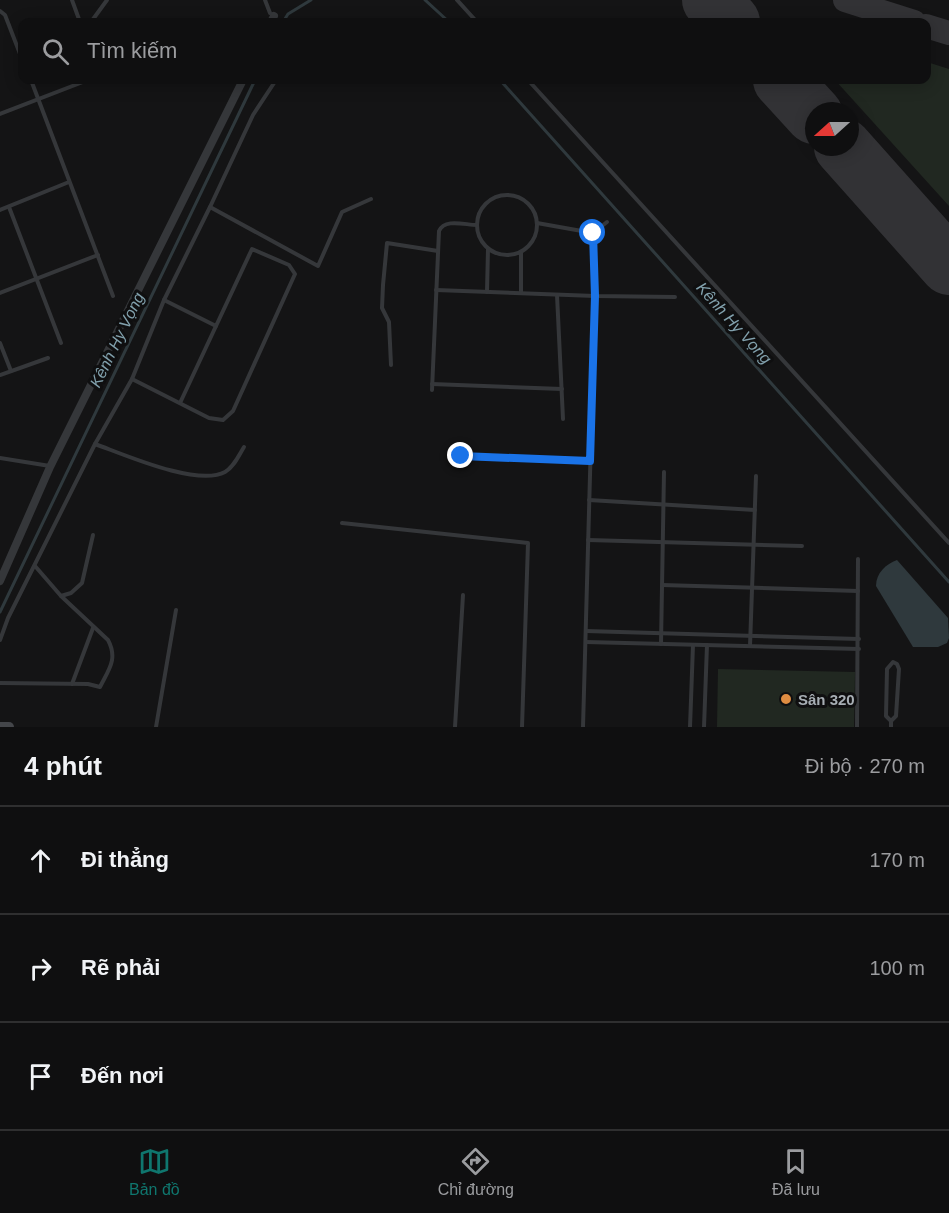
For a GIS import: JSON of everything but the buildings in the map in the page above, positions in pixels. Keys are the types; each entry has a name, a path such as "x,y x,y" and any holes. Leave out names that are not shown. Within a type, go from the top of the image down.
{"street":[{"path":"1,575 50,466 241,84"},
{"path":"0,727 9,727"}],"lane":[{"path":"72,0 79,18"},
{"path":"94,18 107,0"},
{"path":"265,0 272,17"},
{"path":"457,0 473,18"},
{"path":"0,11 5,15 18,49"},
{"path":"32,84 113,296"},
{"path":"0,114 77,84"},
{"path":"0,640 8,618 96,444 132,379 164,300 253,115 273,84"},
{"path":"532,84 949,543"},
{"path":"0,210 69,182"},
{"path":"502,195 512,195 529,205 535,213 537,223 532,242 521,252 506,255 497,254 488,249 481,241 477,225 479,212 485,204 502,195"},
{"path":"210,207 318,266 342,212 371,199"},
{"path":"9,207 61,343"},
{"path":"537,223 593,233 607,222"},
{"path":"432,390 441,226 445,223 477,225"},
{"path":"583,727 595,296 593,233"},
{"path":"391,365 389,322 382,308 387,243 438,251"},
{"path":"132,379 209,418 223,420 233,411 295,274 289,265 252,249 180,403"},
{"path":"487,292 488,249"},
{"path":"521,252 521,293"},
{"path":"0,293 98,255"},
{"path":"436,290 675,297"},
{"path":"556,295 563,419"},
{"path":"164,300 216,326"},
{"path":"0,342 11,371"},
{"path":"0,375 48,358"},
{"path":"432,384 562,389"},
{"path":"96,444 162,470 200,475 222,474 231,468 244,447"},
{"path":"461,456 590,461"},
{"path":"0,458 50,466"},
{"path":"661,644 664,472"},
{"path":"750,646 756,476"},
{"path":"589,500 755,510"},
{"path":"342,523 528,543 522,727"},
{"path":"61,596 71,593 82,583 93,535"},
{"path":"588,540 802,546"},
{"path":"857,727 858,559"},
{"path":"0,682 88,684 100,687 113,660 108,640 61,596 35,566"},
{"path":"662,585 858,591"},
{"path":"455,727 463,595"},
{"path":"156,727 176,610"},
{"path":"72,684 93,628"},
{"path":"586,631 859,639"},
{"path":"586,642 859,649"},
{"path":"690,727 693,645"},
{"path":"704,727 707,645"},
{"path":"891,721 896,716 899,669 897,664 892,662 887,669 886,716 891,721 891,727"}],"shaded area":[{"path":"931,63 949,69 949,206 859,107 859,102 855,102 839,84 931,84"},
{"path":"897,560 948,618 947,643 938,647 913,647 876,586 882,570"},
{"name":"Sân 320","path":"718,669 855,672 854,727 717,727"}],"waterway":[{"name":"Kênh Hy Vọng","path":"286,18 288,14 311,0"},
{"name":"Kênh Hy Vọng","path":"425,0 445,18"},
{"name":"Kênh Hy Vọng","path":"0,612 253,84"},
{"name":"Kênh Hy Vọng","path":"504,84 949,582"}],"taxiway":[{"path":"845,0 901,18"},
{"path":"931,28 949,33"}],"runway":[{"path":"711,0 727,18"},
{"path":"786,84 805,105"},
{"path":"851,156 949,266"}],"place":[{"name":"Sân 320","path":"786,699"}],"route":[{"path":"461,456 590,461 595,296 593,233"}]}
